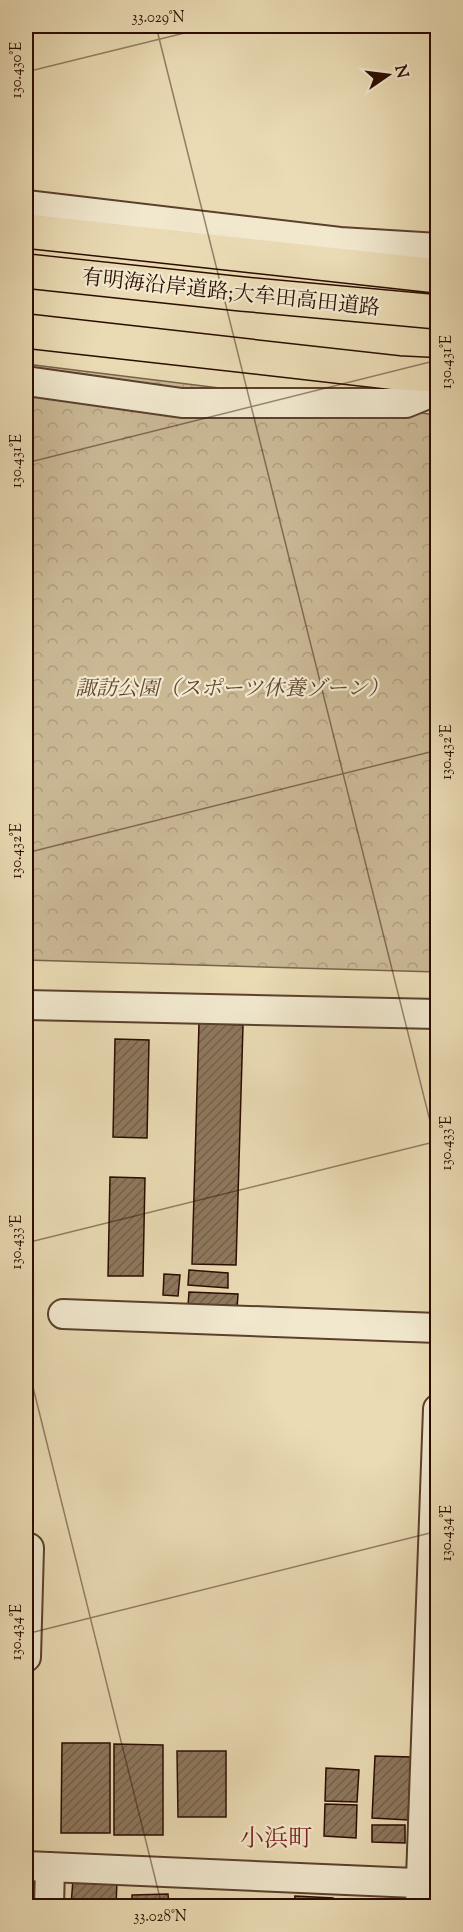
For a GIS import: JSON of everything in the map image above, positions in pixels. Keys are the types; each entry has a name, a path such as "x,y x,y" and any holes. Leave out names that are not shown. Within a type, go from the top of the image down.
{"highway":[{"path":"36,232 438,276"},
{"name":"有明海沿岸道路;大牟田高田道路","path":"26,271 438,312"},
{"path":"26,331 398,373 438,375"}],"street":[{"path":"26,205 340,242 438,248"},
{"path":"26,381 182,403 406,403 438,390"},
{"path":"26,1005 438,1014"},
{"path":"63,1314 438,1328"},
{"path":"49,1906 38,1867 426,1891 438,1409"},
{"path":"26,1657 30,1548"}],"green space":[{"name":"諏訪公園（スポーツ休養ゾーン）","path":"26,364 437,415 437,972 26,960"}],"building":[{"path":"199,1023 243,1025 236,1265 192,1264"},
{"path":"115,1039 149,1040 147,1138 113,1137"},
{"path":"110,1177 145,1178 143,1276 108,1276"},
{"path":"189,1270 228,1273 228,1288 188,1285"},
{"path":"164,1274 180,1275 178,1296 163,1295"},
{"path":"189,1292 238,1294 237,1309 188,1306"},
{"path":"62,1743 110,1743 110,1833 61,1833"},
{"path":"114,1744 163,1745 163,1835 114,1835"},
{"path":"177,1751 226,1751 226,1817 178,1817"},
{"path":"375,1756 411,1757 408,1820 372,1818"},
{"path":"326,1768 359,1770 357,1802 325,1801"},
{"path":"325,1804 357,1805 356,1838 324,1836"},
{"path":"372,1825 405,1825 405,1843 372,1842"},
{"path":"73,1879 117,1881 116,1906 71,1906"},
{"path":"168,1894 169,1906 132,1906 132,1895"},
{"path":"295,1896 333,1898 333,1906 294,1906"},
{"path":"289,1899 290,1906 244,1906 244,1900"}],"district":[{"name":"小浜町","path":"276,1838"}]}
